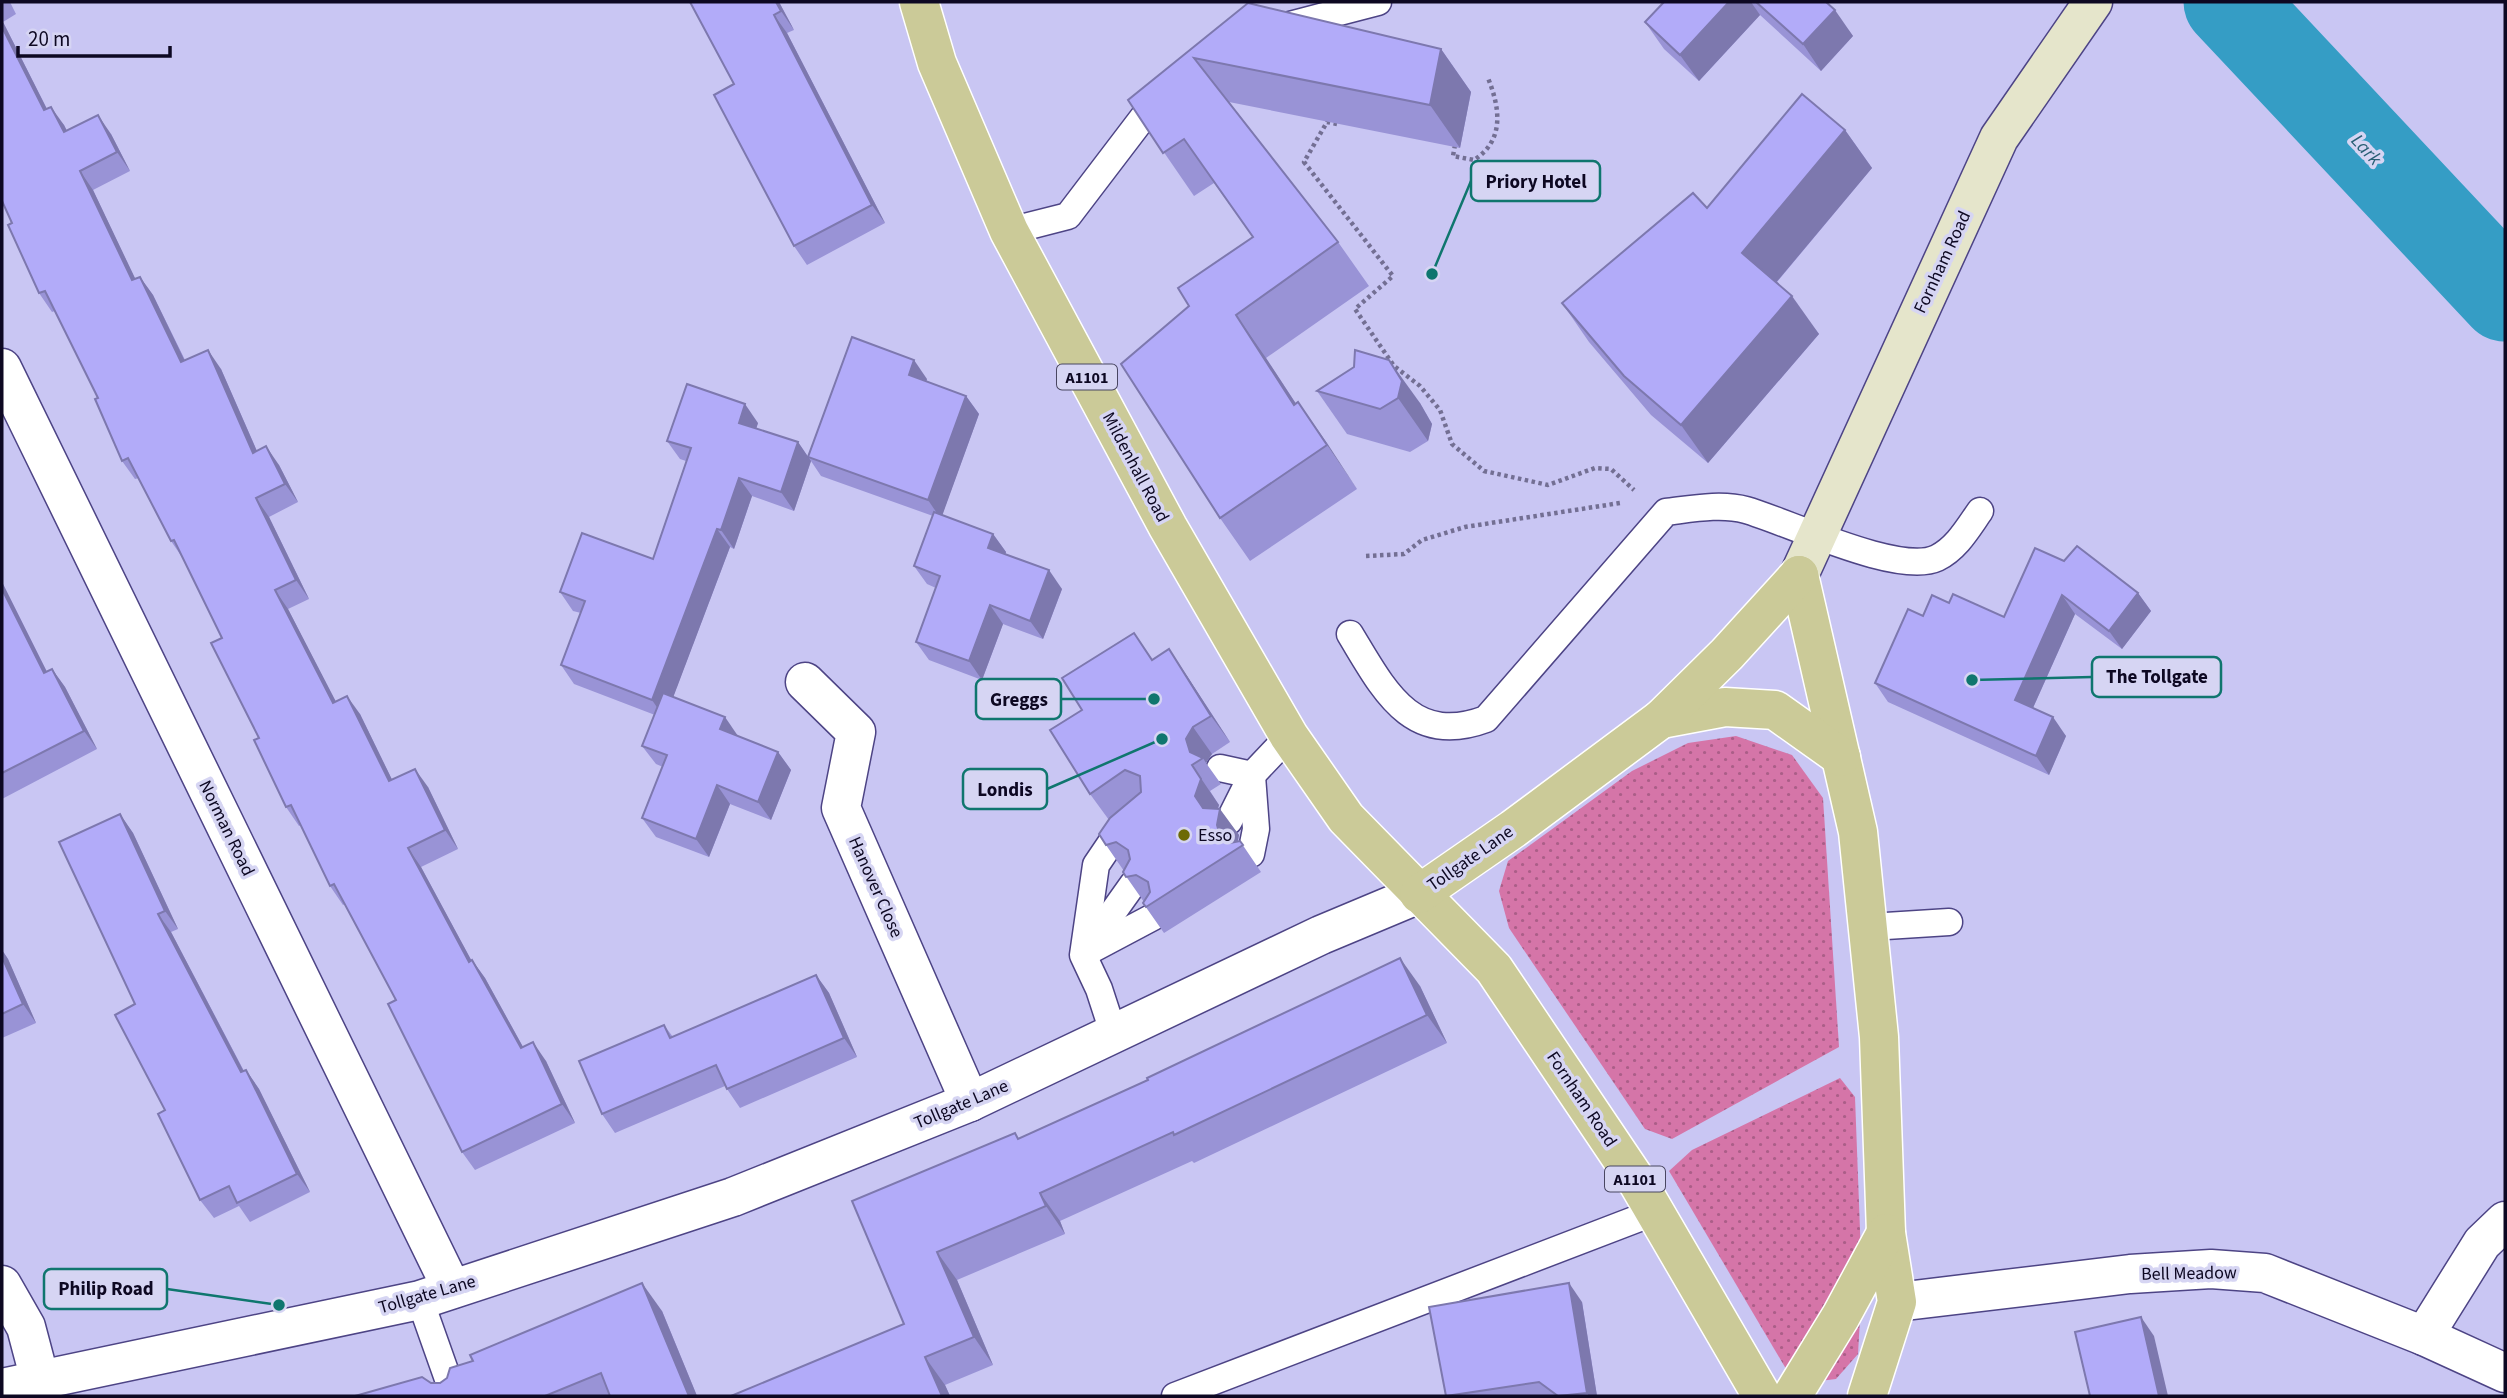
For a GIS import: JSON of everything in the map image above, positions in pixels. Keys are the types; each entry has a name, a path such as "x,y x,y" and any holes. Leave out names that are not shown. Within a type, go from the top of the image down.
{"main road":[{"name":"Mildenhall Road","path":"919,2 937,63 1009,231 1168,527 1289,736 1346,818 1419,894"},
{"name":"Fornham Road","path":"1800,575 1999,138 2093,2"},
{"name":"Tollgate Lane","path":"1419,894 1513,830 1661,719 1727,654 1800,575"},
{"path":"1800,575 1858,832 1870,927 1881,1075 1886,1233 1897,1302 1867,1396"},
{"path":"1661,719 1725,707 1775,710 1841,757"},
{"name":"Fornham Road","path":"1419,894 1494,969 1655,1212 1762,1396"},
{"path":"1792,1396 1841,1317 1886,1233"}],"street":[{"name":"Norman Road","path":"2,368 436,1294"},
{"name":"Hanover Close","path":"805,682 856,732 841,808 970,1102"},
{"name":"Tollgate Lane","path":"2,1388 436,1294 733,1197 970,1102 1321,935 1419,894"},
{"path":"2424,1336 2482,1243 2505,1221"},
{"name":"Bell Meadow","path":"1897,1302 2130,1274 2211,1269 2265,1273 2424,1336 2505,1373"},
{"path":"2,1285 26,1327 40,1380"}],"lane":[{"path":"1260,33 1378,2"},
{"path":"1009,231 1068,216 1148,111 1182,88"},
{"path":"1350,634 1387,695 1421,723 1462,728 1486,719 1657,508 1744,509 1898,561 1935,559 1958,543 1980,511"},
{"path":"1229,821 1252,775 1289,736"},
{"path":"1220,768 1252,775"},
{"path":"1251,854 1256,829 1252,775"},
{"path":"1114,1035 1099,989 1083,955 1096,865 1117,834 1146,812"},
{"path":"1083,955 1133,884"},
{"path":"1083,955 1153,916"},
{"path":"1870,927 1949,922"},
{"path":"1175,1396 1655,1212"},
{"path":"436,1294 454,1396"}],"path":[{"path":"1444,143 1457,145 1453,156 1474,160 1485,153 1497,133 1497,102 1488,78"},
{"path":"1340,124 1327,122 1304,162 1393,276 1355,309 1394,366 1420,386 1440,410 1452,444 1484,471 1548,485 1595,468 1611,469 1657,508"},
{"path":"1366,556 1404,554 1422,540 1465,527 1619,503 1657,508"}],"shaded area":[{"path":"1736,736 1792,755 1823,798 1839,1047 1672,1139 1645,1129 1509,928 1499,891 1508,861 1632,771 1688,743"},
{"path":"1840,1078 1855,1097 1862,1283 1858,1354 1836,1379 1795,1384 1669,1171 1692,1150"}],"building":[{"path":"690,2 776,2 781,11 774,15 872,205 794,246 714,95 734,84"},
{"path":"1664,2 1729,2 1680,55 1645,22"},
{"path":"1756,2 1826,2 1835,10 1803,44"},
{"path":"1248,3 1441,49 1430,105 1194,58 1338,242 1236,315 1294,405 1298,402 1327,445 1220,518 1121,364 1189,306 1178,288 1253,237 1184,139 1163,153 1128,100"},
{"path":"2,27 44,110 51,107 64,132 98,115 117,152 80,171 132,280 140,277 181,362 208,350 253,453 266,446 285,484 256,498 296,580 275,590 333,703 347,696 389,781 415,769 445,830 408,848 469,962 472,960 521,1048 533,1042 562,1104 462,1152 388,1004 396,1000 334,884 330,886 291,805 286,807 254,740 259,738 211,643 222,638 174,540 171,541 128,458 122,461 95,399 98,398 45,291 39,293 8,225 12,223 2,201"},
{"path":"1802,94 1845,130 1742,253 1792,296 1681,425 1624,376 1562,303 1693,193 1707,208"},
{"path":"852,337 914,360 909,375 966,396 928,500 808,457"},
{"path":"1355,350 1389,360 1402,381 1398,398 1380,409 1317,391 1354,367"},
{"path":"687,384 745,404 739,423 798,442 781,492 739,478 721,530 717,529 652,700 561,665 585,601 560,592 582,533 653,559 691,448 667,441"},
{"path":"934,512 993,534 988,548 1049,570 1030,621 990,605 969,661 916,642 940,576 914,566"},
{"path":"2077,546 2138,593 2109,631 2062,595 2015,700 2053,717 2036,756 1875,683 1908,609 1923,616 1932,595 1949,603 1953,594 2004,617 2035,548 2064,561"},
{"path":"2,589 44,673 52,669 84,731 2,773"},
{"path":"1134,633 1152,660 1169,649 1211,716 1193,727 1186,739 1190,752 1203,758 1192,765 1201,779 1195,796 1203,808 1220,809 1217,825 1221,839 1230,843 1240,841 1243,845 1146,907 1143,903 1150,892 1148,882 1136,875 1126,877 1123,872 1130,859 1128,850 1116,842 1106,845 1099,834 1110,818 1141,792 1140,776 1125,770 1090,794 1050,730 1082,710 1062,678"},
{"path":"663,693 725,717 720,729 778,752 758,802 717,785 696,839 642,818 667,755 642,746"},
{"path":"120,814 165,911 158,914 241,1072 246,1070 297,1174 237,1203 229,1186 200,1200 158,1114 165,1110 115,1015 135,1004 59,842"},
{"path":"2,957 23,1004 2,1014"},
{"path":"1400,958 1427,1015 1174,1135 1173,1132 1040,1193 1046,1206 937,1252 974,1337 925,1357 942,1396 731,1396 904,1324 852,1201 1015,1133 1018,1139 1148,1080 1147,1078"},
{"path":"816,975 844,1038 727,1089 716,1065 602,1114 579,1061 664,1025 670,1038"},
{"path":"642,1283 689,1396 610,1396 601,1373 545,1396 355,1396 422,1377 431,1383 440,1383 447,1378 450,1368 473,1361 470,1355"},
{"path":"1569,1283 1587,1393 1558,1396 1539,1382 1446,1396 1429,1307"},
{"path":"2141,1317 2159,1396 2090,1396 2075,1332"}],"waterway":[{"name":"Lark","path":"2229,2 2505,296"}],"place":[{"name":"Priory Hotel","path":"1432,274"},
{"name":"The Tollgate","path":"1972,680"},
{"name":"Greggs","path":"1154,699"},
{"name":"Londis","path":"1162,739"},
{"name":"Esso","path":"1184,835"},
{"name":"Philip Road","path":"279,1305"}]}
